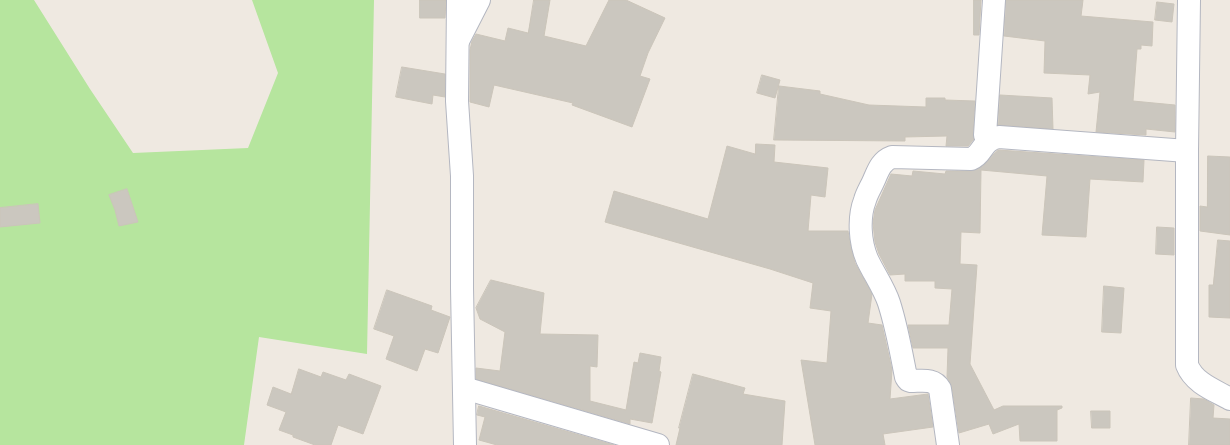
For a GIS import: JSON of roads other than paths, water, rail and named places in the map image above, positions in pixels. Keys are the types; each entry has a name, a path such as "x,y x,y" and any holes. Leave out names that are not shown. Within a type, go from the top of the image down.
{"street":[{"path":"458,0 456,101 462,176 465,445"},
{"path":"458,41 479,0"},
{"path":"988,140 985,135 994,0"},
{"path":"1189,0 1187,365 1198,381 1230,399"},
{"path":"948,445 940,389 933,381 911,381 906,377 897,330 888,300 867,259 862,244 861,215 864,201 882,163 888,158 892,157 970,159 977,154 988,140 999,137 1187,151"},
{"path":"464,388 658,445"}]}
